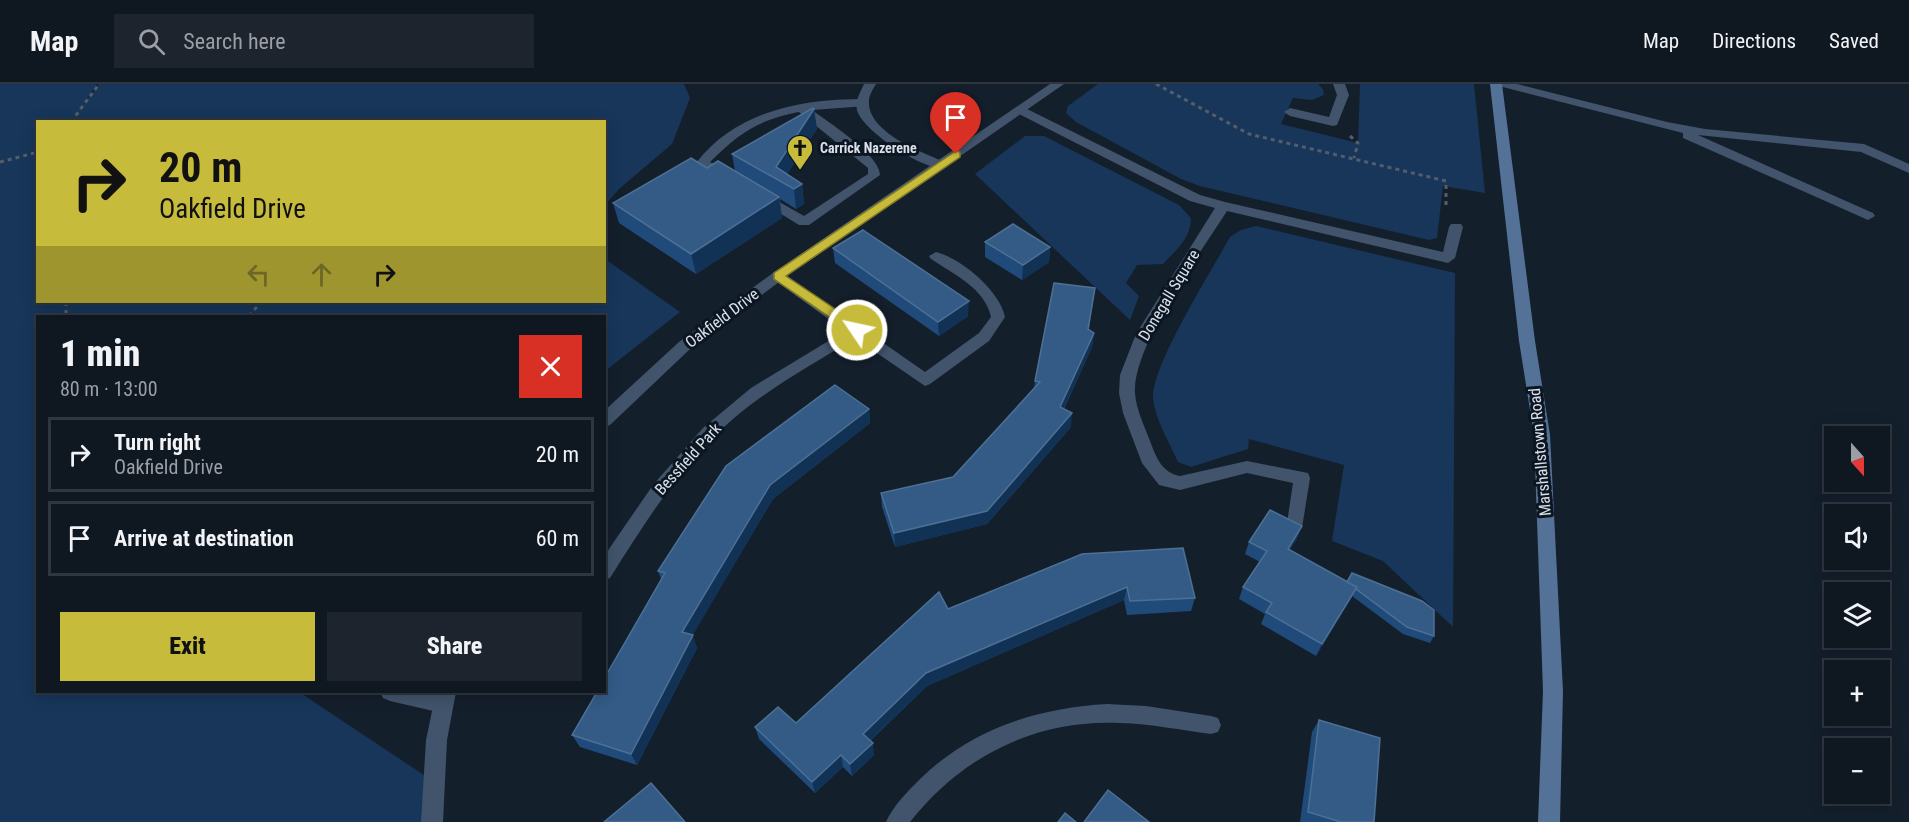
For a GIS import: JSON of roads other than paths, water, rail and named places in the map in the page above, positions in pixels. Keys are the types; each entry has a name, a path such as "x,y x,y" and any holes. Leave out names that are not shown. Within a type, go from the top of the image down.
{"main road":[{"name":"Marshallstown Road","path":"1496,84 1527,341 1542,435 1553,691 1548,822"}],"street":[{"path":"870,84 863,103 867,118 883,136 940,165"},
{"name":"Oakfield Drive","path":"606,419 684,346 778,276 1058,84"},
{"path":"1290,112 1333,122 1343,95 1339,84"},
{"path":"1503,84 1667,126 1705,133 1864,148 1909,169"},
{"path":"801,107 868,160 874,168 874,175 804,222 702,163 734,131 771,115 801,107 832,103 863,103"},
{"path":"1021,110 1170,187 1223,206 1448,258 1456,227"},
{"path":"1667,126 1868,216"},
{"name":"Donegall Square","path":"1223,206 1155,313 1134,355 1128,375 1127,393 1131,413 1150,463 1165,480 1180,483 1247,467 1302,478 1296,523"},
{"path":"778,276 925,380 991,330 998,317 997,305 988,292 936,256"},
{"name":"Bessfield Park","path":"606,570 645,507 693,448 729,414 857,330"},
{"path":"399,693 444,698 433,781 432,822"},
{"path":"897,822 918,795 950,764 973,748 1023,728 1063,717 1103,713 1142,715 1211,725"}],"place":[{"name":"Carrick Nazerene","path":"800,171"}]}
